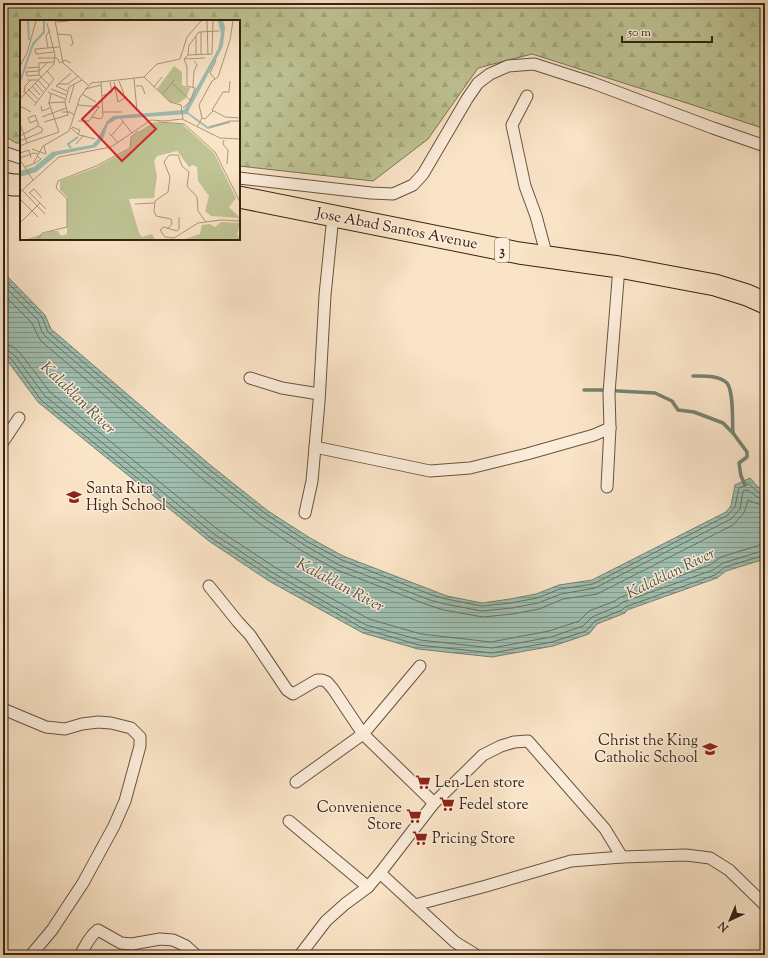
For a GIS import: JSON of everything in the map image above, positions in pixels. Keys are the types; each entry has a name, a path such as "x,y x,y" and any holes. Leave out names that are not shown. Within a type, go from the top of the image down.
{"highway":[{"path":"3,183 20,185"},
{"name":"Jose Abad Santos Avenue","path":"240,197 519,253 619,267 715,285 747,295 765,303"}],"street":[{"path":"240,178 371,193 393,194 413,185 423,174 478,83 490,74 508,66 534,64 593,83 765,146"},
{"path":"527,96 512,125 525,186 536,216 547,257"},
{"path":"3,152 20,158"},
{"path":"305,513 312,481 325,295 333,216"},
{"path":"607,487 610,428 609,393 619,267"},
{"path":"250,378 282,388 319,394"},
{"path":"3,442 18,418"},
{"path":"315,447 430,471 470,468 594,435 610,428"},
{"path":"209,586 250,635 287,690 293,694 298,693 317,680 327,682 334,689 363,734 434,803"},
{"path":"296,782 363,734 420,666"},
{"path":"3,709 46,727 65,729 82,724 111,722 131,728 140,737 140,746 125,801 114,826 83,883 52,930 31,955"},
{"path":"300,955 326,921 345,904 368,887 434,803 483,755 501,746 514,742 528,741 605,829 622,857"},
{"path":"289,821 368,887"},
{"path":"415,905 571,861 622,857 686,855 710,858 729,870 765,905"},
{"path":"380,873 455,942 476,955"},
{"path":"80,955 92,935 98,930 121,943 132,944 160,939 173,940 186,946 196,955"}],"green space":[{"path":"3,3 765,3 765,129 532,54 478,68 428,139 373,181 240,166 240,20 20,20 20,143 16,143 3,135"}],"water":[{"name":"Kalaklan River","path":"3,272 45,315 51,329 209,464 268,511 310,538 343,556 447,596 482,603 536,594 559,585 592,580 726,512 731,506 735,485 750,478 758,487 765,491 765,559 726,571 717,578 627,610 625,613 597,624 589,634 553,646 492,657 418,649 363,633 269,581 209,541 38,402 3,357"}],"waterway":[{"path":"693,376 715,377 724,380 727,383 732,400 733,433"},
{"path":"584,390 655,393 672,401 678,410 694,412 723,423 733,433 747,452 747,457 739,463 741,476 745,485"}],"place":[{"name":"Santa Rita High School","path":"74,497"},
{"name":"Christ the King Catholic School","path":"710,749"},
{"name":"Len-Len store","path":"423,782"},
{"name":"Fedel store","path":"447,804"},
{"name":"Convenience Store","path":"414,816"},
{"name":"Pricing Store","path":"420,838"}]}
